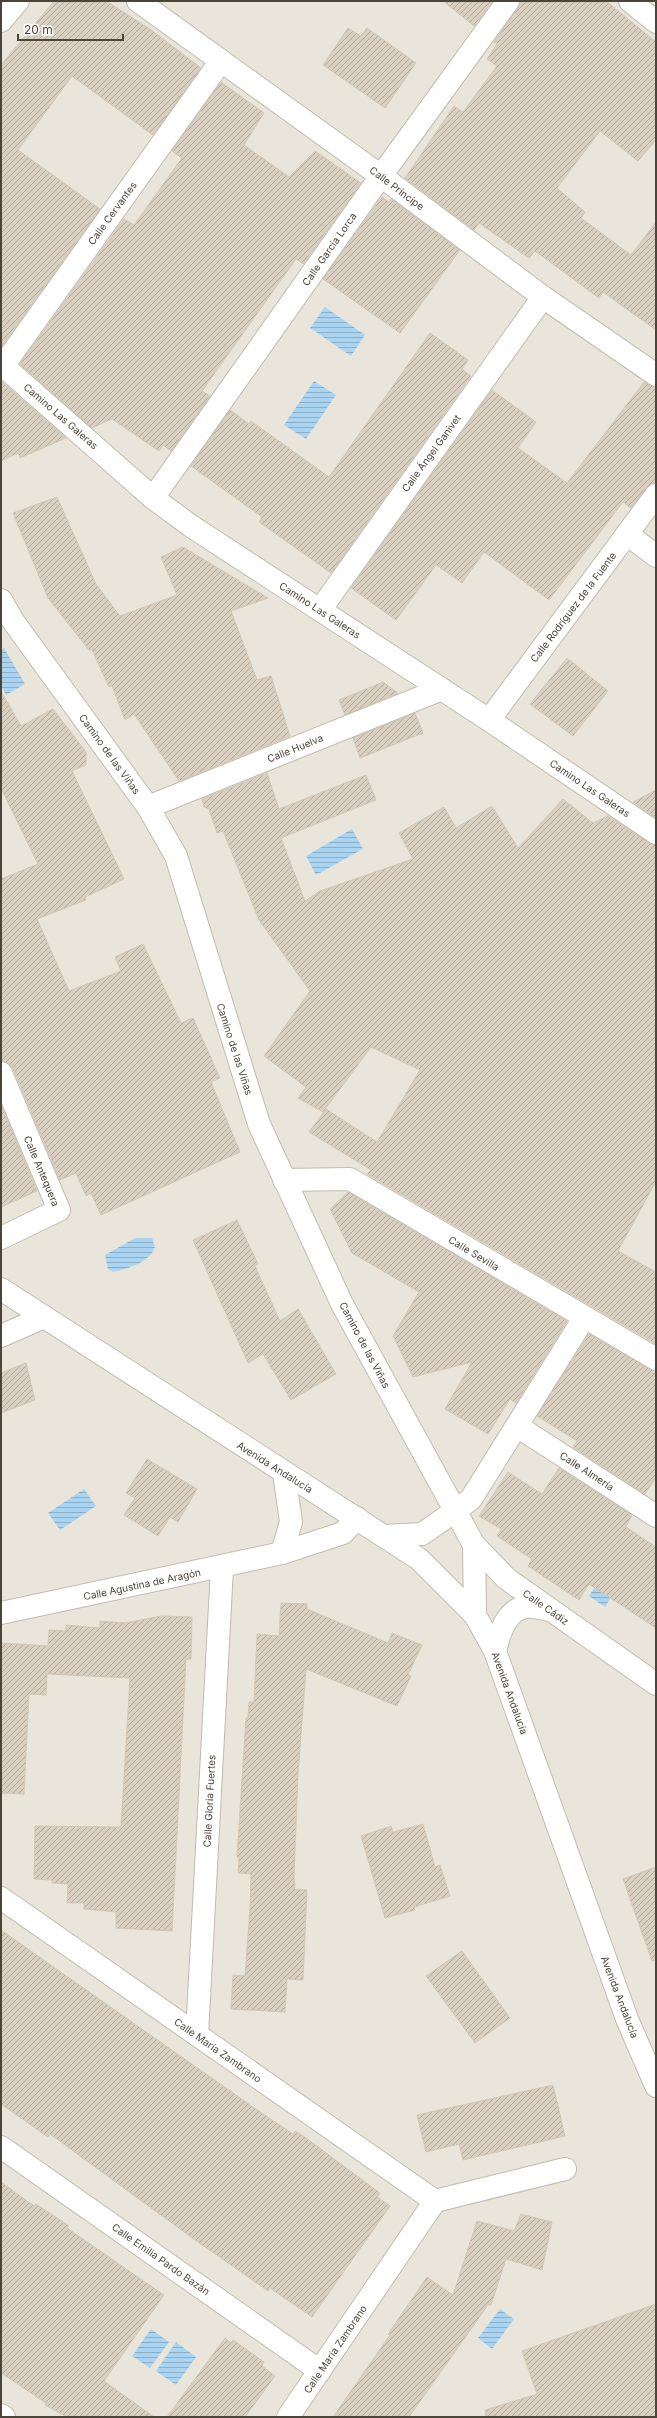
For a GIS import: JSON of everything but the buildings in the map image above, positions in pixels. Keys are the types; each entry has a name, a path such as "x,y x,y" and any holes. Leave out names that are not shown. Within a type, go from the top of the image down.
{"street":[{"path":"1,21 18,1"},
{"name":"Calle Príncipe","path":"138,1 381,176 543,297 656,375"},
{"name":"Calle García Lorca","path":"153,498 381,176 508,1"},
{"path":"630,1 656,22"},
{"name":"Calle Cervantes","path":"2,365 221,61"},
{"name":"Calle Ángel Ganivet","path":"320,610 543,297"},
{"name":"Camino Las Galeras","path":"2,365 153,498 191,526 489,720 656,833"},
{"name":"Calle Rodríguez de la Fuente","path":"489,720 656,495"},
{"path":"627,534 656,556"},
{"name":"Camino de las Viñas","path":"1,600 13,622 148,807 176,856 259,1124 342,1304 455,1511"},
{"name":"Calle Huelva","path":"148,807 442,689"},
{"name":"Calle Antequera","path":"1,1073 59,1210 1,1238"},
{"name":"Calle Sevilla","path":"284,1180 350,1180 656,1359"},
{"name":"Avenida Andalucía","path":"1,1289 419,1559 475,1615 496,1651 627,2019 656,2086"},
{"path":"1,1336 44,1317"},
{"path":"384,1536 422,1534 471,1499 584,1318"},
{"name":"Calle Almería","path":"517,1426 656,1516"},
{"path":"282,1554 291,1522 284,1473"},
{"name":"Calle Cádiz","path":"455,1511 474,1545 507,1579 656,1684"},
{"name":"Calle Agustina de Aragón","path":"1,1613 222,1568 282,1554 343,1533 357,1518"},
{"path":"474,1545 475,1615"},
{"name":"Calle Gloria Fuertes","path":"197,2035 222,1568"},
{"path":"496,1651 500,1633 513,1612 526,1607 552,1610"},
{"name":"Calle María Zambrano","path":"1,1898 435,2201 288,2417"},
{"name":"Calle Emilia Pardo Bazán","path":"1,2147 320,2371"},
{"path":"435,2201 565,2169"}],"shaded area":[{"path":"1,1 656,1 656,2417 1,2417"}],"water":[{"path":"325,307 365,335 351,356 310,328"},
{"path":"314,381 336,395 306,439 284,425"},
{"path":"4,648 25,684 6,695 1,686 1,650"},
{"path":"352,829 363,849 316,875 306,856"},
{"path":"135,1238 152,1238 155,1247 152,1253 138,1264 125,1269 113,1272 108,1269 105,1255"},
{"path":"84,1489 96,1506 60,1530 48,1513"},
{"path":"610,1564 626,1574 605,1607 589,1596"},
{"path":"500,2309 514,2319 492,2349 478,2338"},
{"path":"151,2329 169,2342 150,2368 132,2356"},
{"path":"176,2342 196,2357 176,2385 156,2371"}]}
